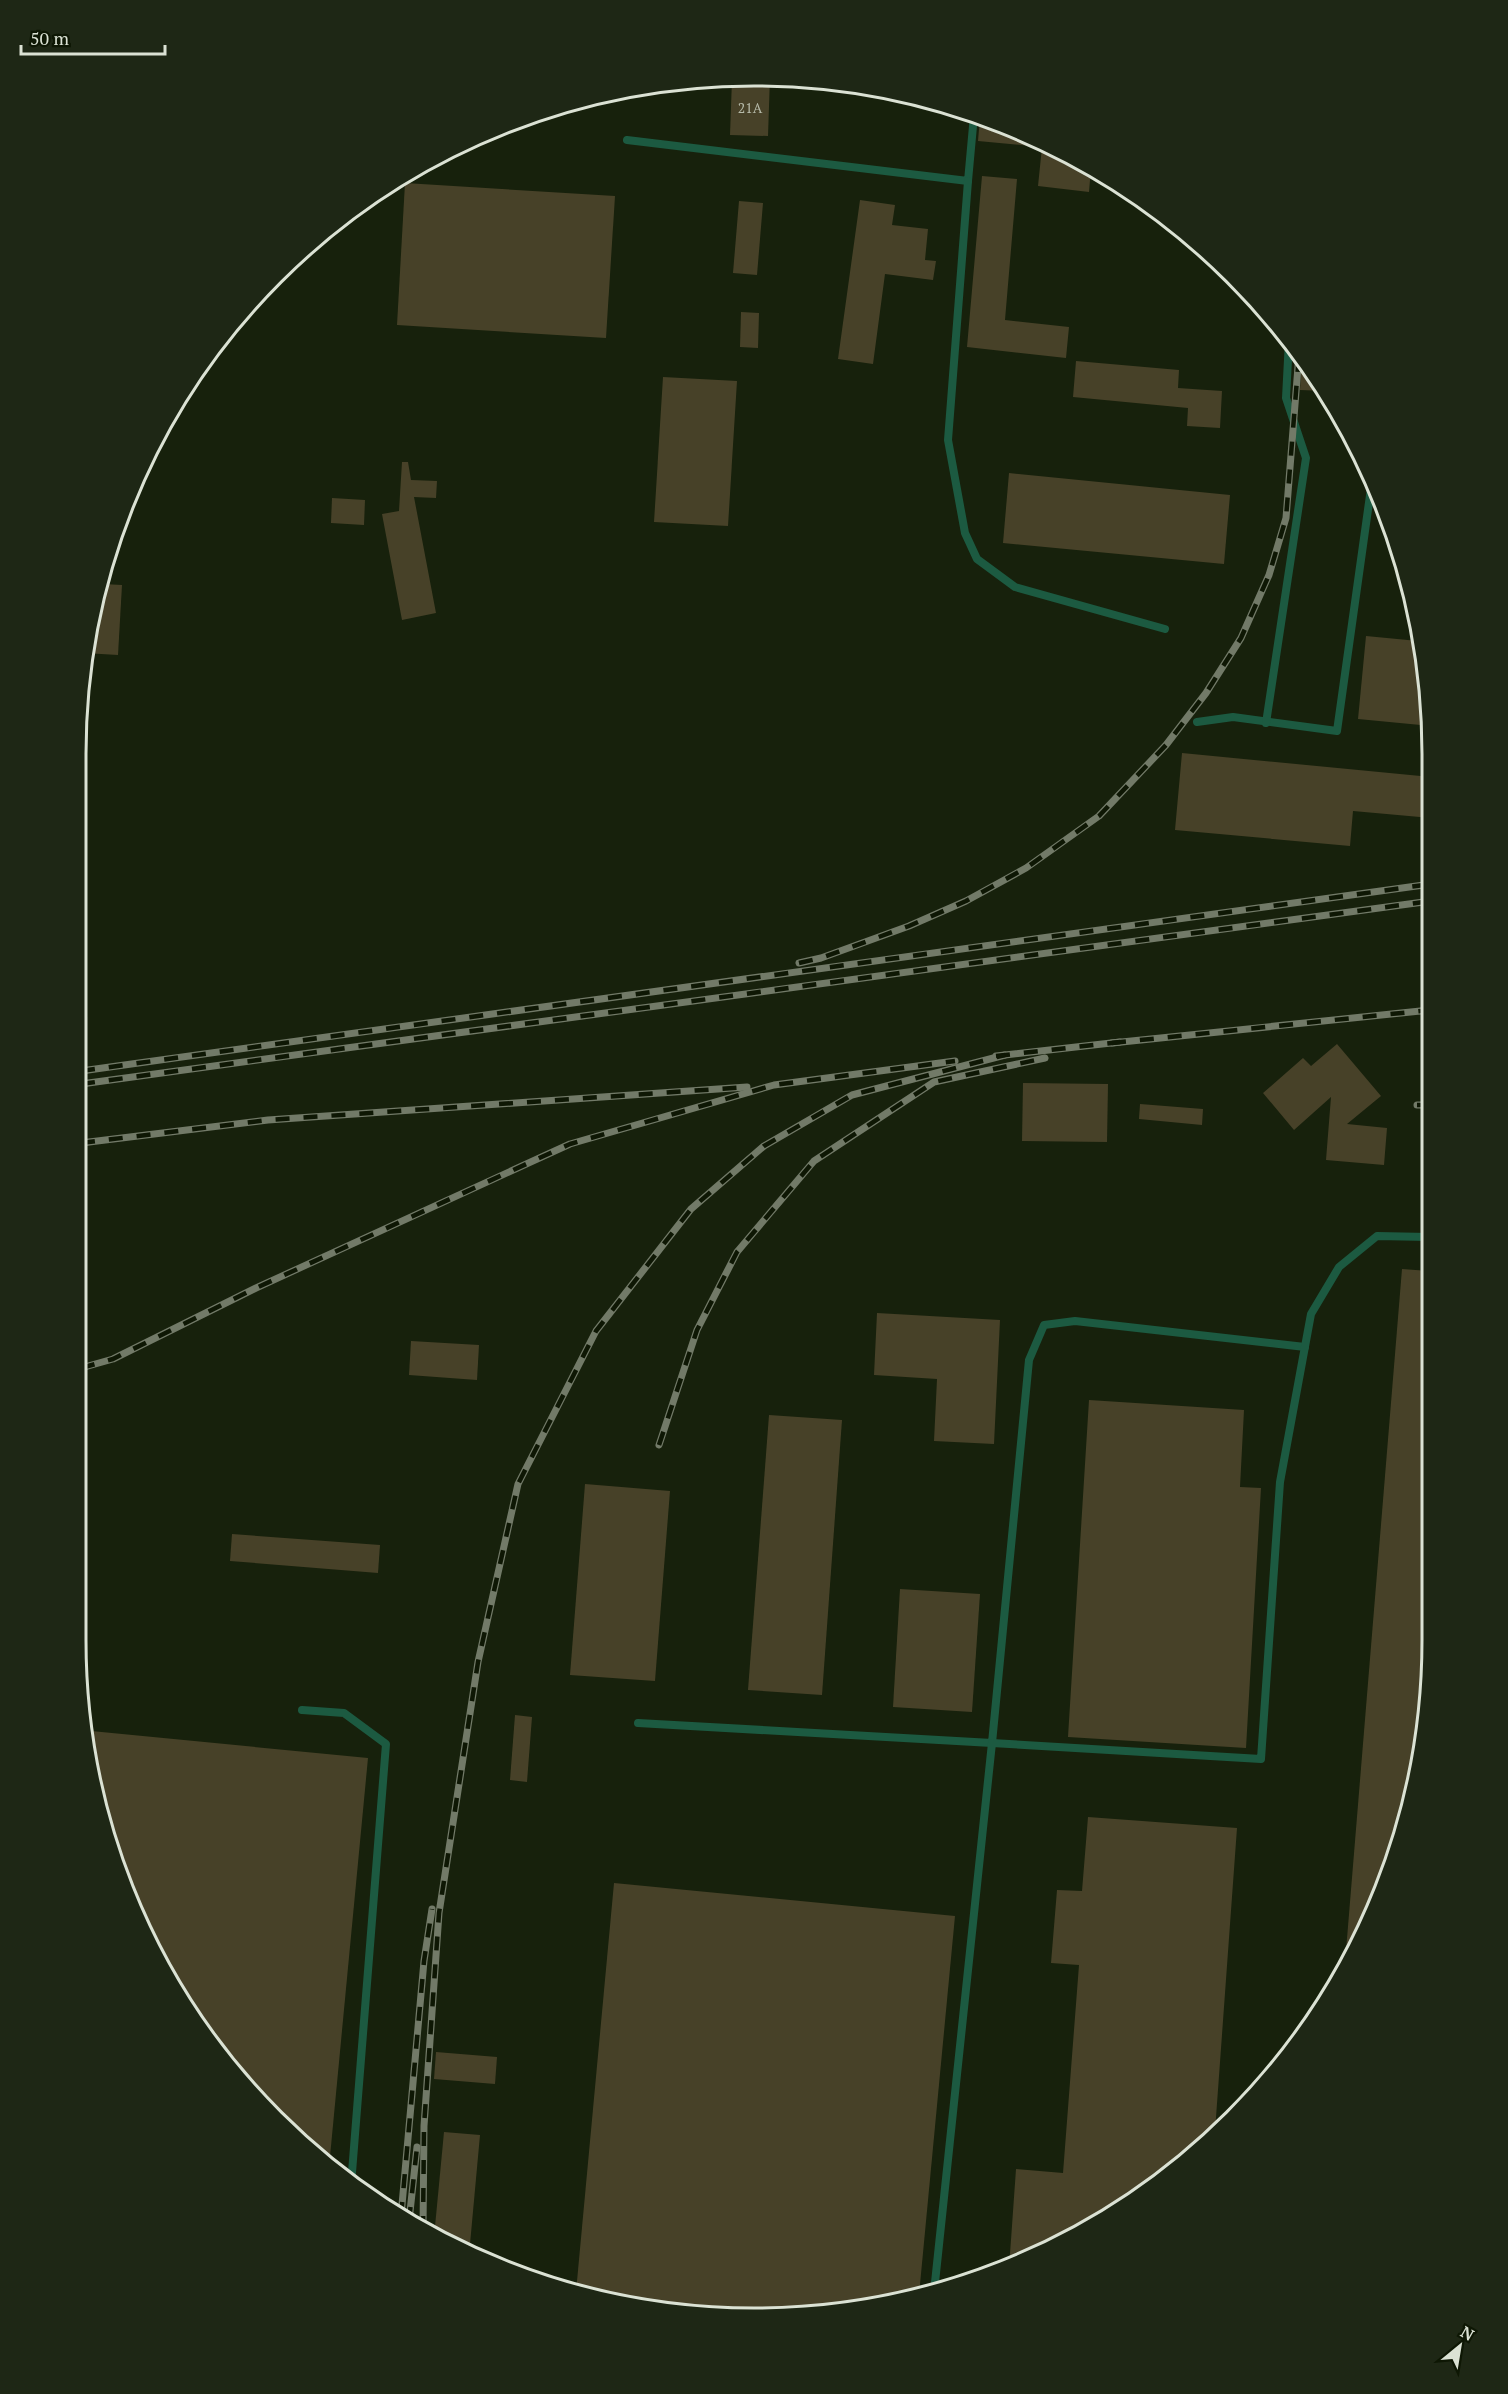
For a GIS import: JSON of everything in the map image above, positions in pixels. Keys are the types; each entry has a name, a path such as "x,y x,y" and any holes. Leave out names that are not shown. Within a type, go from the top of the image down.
{"lane":[{"path":"973,123 948,440 965,533 977,560 1015,587 1165,629"},
{"path":"627,140 968,181"},
{"path":"1266,723 1306,458 1286,398 1288,353"},
{"path":"1197,722 1233,717 1337,731 1370,494"},
{"path":"638,1723 1261,1759 1280,1482 1311,1314 1339,1267 1377,1236 1422,1237"},
{"path":"935,2284 992,1743 1029,1360 1044,1325 1075,1322 1305,1347"},
{"path":"302,1710 344,1713 386,1744 352,2174"}],"building":[{"path":"770,86 768,136 730,135 732,87"},
{"path":"979,125 1032,146 978,141"},
{"path":"1042,150 1090,176 1089,192 1038,186"},
{"path":"982,176 1017,179 1005,320 1069,327 1066,358 967,347"},
{"path":"407,183 615,196 606,338 397,325 405,184"},
{"path":"860,200 895,205 892,225 928,229 925,260 936,261 933,280 885,274 873,364 838,359"},
{"path":"739,201 763,203 757,275 733,273"},
{"path":"741,312 759,313 758,348 740,347"},
{"path":"1076,361 1179,370 1178,388 1222,391 1220,428 1187,426 1188,408 1073,397"},
{"path":"1301,371 1315,391 1300,390"},
{"path":"663,377 737,381 728,526 654,522"},
{"path":"402,462 408,462 411,480 437,481 436,498 414,497 436,613 402,620 382,514 399,511"},
{"path":"1009,473 1230,495 1224,564 1003,543"},
{"path":"332,498 365,500 364,525 331,523"},
{"path":"107,584 122,585 118,655 93,654"},
{"path":"1366,636 1413,640 1421,725 1358,719"},
{"path":"1182,753 1422,776 1422,817 1353,811 1350,846 1175,830"},
{"path":"1337,1044 1381,1096 1347,1124 1387,1128 1384,1165 1326,1160 1331,1097 1294,1130 1263,1093 1303,1058 1311,1066"},
{"path":"1023,1083 1108,1084 1107,1142 1022,1141"},
{"path":"1140,1104 1203,1109 1202,1125 1139,1119"},
{"path":"1402,1269 1422,1270 1422,1640 1417,1727 1400,1813 1387,1855 1372,1896 1346,1950"},
{"path":"877,1313 1000,1320 994,1444 934,1441 937,1379 874,1375"},
{"path":"411,1341 479,1345 477,1380 409,1375"},
{"path":"1089,1400 1244,1410 1240,1487 1261,1488 1246,1748 1068,1737"},
{"path":"769,1415 842,1420 822,1695 748,1690"},
{"path":"585,1484 670,1491 655,1681 570,1675"},
{"path":"232,1534 380,1545 378,1573 230,1561"},
{"path":"900,1589 980,1594 972,1712 893,1707"},
{"path":"515,1715 532,1717 527,1782 510,1780"},
{"path":"92,1731 368,1758 330,2157 281,2113 251,2081 198,2011 175,1974 154,1936 121,1855 108,1813"},
{"path":"1088,1817 1237,1828 1216,2124 1195,2143 1125,2196 1050,2240 1010,2258 1016,2169 1063,2173 1079,1965 1051,1963 1057,1890 1082,1891"},
{"path":"614,1883 955,1916 920,2288 841,2303 754,2308 667,2303 577,2285"},
{"path":"436,2052 497,2057 495,2084 434,2079"},
{"path":"444,2132 480,2135 470,2245 435,2227"}],"railway":[{"path":"799,963 821,958 909,926 966,901 1026,868 1099,816 1166,745 1206,693 1241,638 1269,575 1286,518 1298,366"},
{"path":"86,1070 1422,885"},
{"path":"86,1083 1422,902"},
{"path":"1112,1043 1422,1011"},
{"path":"996,1056 1120,1042"},
{"path":"423,2221 424,2126 439,1913 478,1662 518,1484 596,1331 691,1209 764,1146 852,1095 1005,1055"},
{"path":"659,1445 697,1330 737,1252 814,1161 934,1082 1045,1058"},
{"path":"86,1367 113,1359 256,1288 570,1144 774,1085 955,1061"},
{"path":"86,1142 268,1120 747,1087"},
{"path":"1417,1105 1422,1105"},
{"path":"402,2208 424,1961 432,1909"},
{"path":"410,2213 417,2147"}]}
